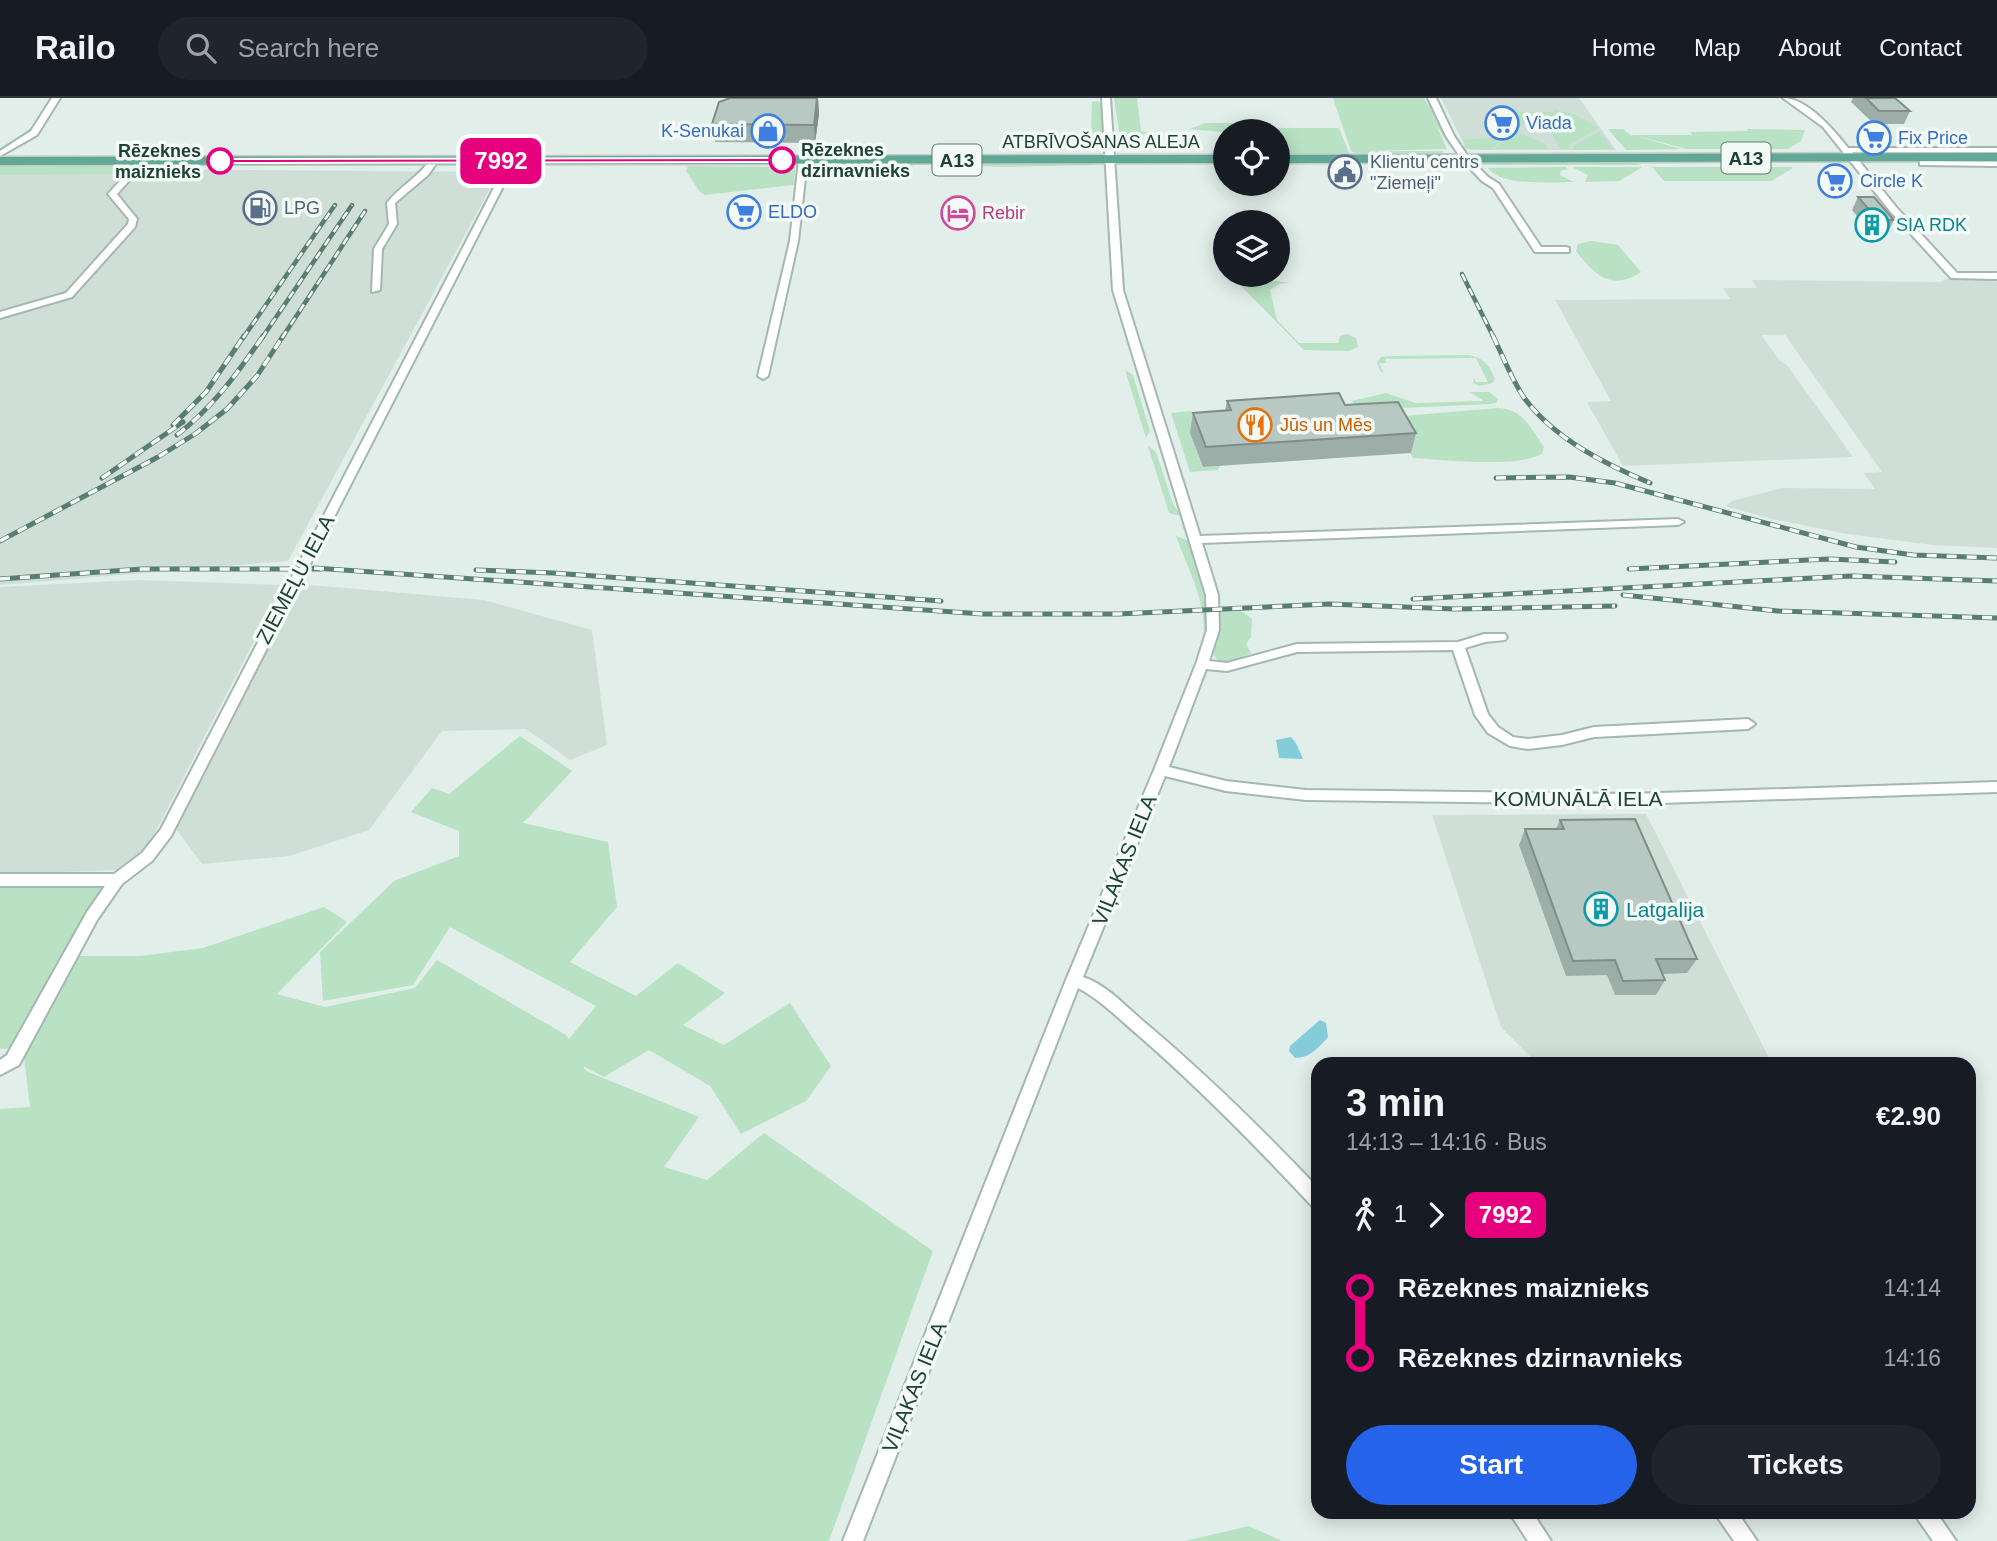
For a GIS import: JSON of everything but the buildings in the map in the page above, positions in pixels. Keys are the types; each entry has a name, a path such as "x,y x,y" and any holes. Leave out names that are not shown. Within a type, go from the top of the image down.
{"main road":[{"name":"A13","path":"1290,159 1849,154 1878,158 1997,157"},
{"name":"ATBRĪVOŠANAS ALEJA","path":"0,161 512,161 704,156 803,160 1213,159"},
{"path":"1878,158 1967,157"}],"street":[{"path":"0,154 36,131 56,98"},
{"name":"VIĻAKAS IELA","path":"853,1541 1074,980 1161,770 1213,630 1214,608 1196,540 1118,290 1114,262 1106,98"},
{"path":"1432,98 1463,158 1486,181 1496,186 1538,250 1566,250"},
{"path":"1787,98 1826,125 1954,276 1997,276"},
{"path":"1923,156 1997,150"},
{"path":"1849,154 1923,156 1997,164"},
{"path":"763,376 794,241 803,160"},
{"path":"0,315 69,295 132,225 133,219 112,194 142,161"},
{"path":"375,290 378,249 393,224 391,203 400,190 426,176 433,161"},
{"name":"ZIEMEĻU IELA","path":"0,1068 13,1060 92,916 117,880 147,857 166,832 512,161"},
{"path":"1196,540 1678,522"},
{"path":"1202,664 1227,667 1297,648 1458,646 1484,638 1501,637"},
{"path":"1458,646 1482,715 1493,730 1510,741 1528,744 1594,732 1748,724"},
{"name":"KOMUNĀLĀ IELA","path":"1161,770 1226,786 1307,795 1630,799 1997,787"},
{"path":"0,880 117,880"},
{"path":"1074,980 1088,984 1149,1034 1262,1141 1311,1193"},
{"path":"1524,1519 1541,1541"},
{"path":"1730,1519 1747,1541"},
{"path":"1929,1519 1946,1541"}],"shaded area":[{"path":"1441,98 1579,98 1616,150 1470,150 1466,148"},
{"path":"0,168 499,172 288,561 0,585"},
{"path":"1949,278 1997,278 1997,548 1933,545 1847,534 1725,506 1732,501 1782,488 1875,489 1864,473 1882,472 1785,335 1761,335 1780,361 1787,365 1853,457 1623,466 1587,402 1611,401 1555,300 1730,299 1723,288 1757,288 1752,280 1940,282"},
{"path":"138,580 283,585 148,846 116,870 0,874 0,587"},
{"path":"299,584 484,600 592,630 607,745 570,760 526,729 442,731 369,830 289,856 202,864 176,829"},
{"path":"1646,814 1768,1057 1531,1057 1501,1027 1432,815"}],"green space":[{"path":"1114,98 1137,98 1141,131 1149,133 1120,137"},
{"path":"1333,98 1424,98 1429,108 1428,98 1451,149 1436,124 1447,149 1365,151 1442,151 1444,154 1351,151"},
{"path":"1097,101 1102,105 1104,149 1101,150 1091,129 1092,102"},
{"path":"1497,109 1516,109 1518,112 1536,114 1490,150 1465,148 1463,140 1501,137 1512,131 1506,118"},
{"path":"1553,109 1578,116 1599,128 1569,145 1570,149 1561,149 1538,112 1554,112"},
{"path":"1206,123 1213,123 1213,131 1189,129"},
{"path":"1290,128 1339,128 1349,153 1290,155"},
{"path":"1608,129 1623,129 1632,136 1681,149 1626,150"},
{"path":"1747,129 1805,130 1801,141 1788,149 1687,149 1633,135 1692,135 1691,132 1748,131"},
{"path":"1517,132 1544,143 1549,149 1493,149"},
{"path":"1599,132 1613,149 1575,150 1572,146"},
{"path":"1487,162 1632,162 1642,165 1481,165"},
{"path":"129,164 131,167 120,174 0,175 0,165"},
{"path":"926,164 1095,165 1003,167"},
{"path":"913,165 908,175 899,172 805,170 819,166"},
{"path":"688,166 795,167 794,185 705,195 686,171"},
{"path":"1572,167 1642,167 1619,181 1585,182 1588,175"},
{"path":"1652,167 1793,168 1771,181 1664,181"},
{"path":"1488,168 1568,169 1561,171 1560,175 1574,182 1515,181 1495,174"},
{"path":"1591,241 1618,245 1641,272 1621,280 1604,278 1576,251 1578,244"},
{"path":"1242,287 1274,287 1270,290 1277,320 1299,343 1338,343 1340,336 1347,334 1356,338 1358,347 1349,351 1304,350"},
{"path":"1468,355 1482,360 1488,366 1495,379 1492,383 1479,386 1473,383 1474,378 1476,382 1488,382 1476,358 1385,359 1386,363 1379,363 1383,372 1391,373 1381,372 1377,363 1381,357 1389,356"},
{"path":"1125,370 1133,375 1150,431 1146,438"},
{"path":"1470,392 1489,392 1498,399 1496,403 1489,404 1357,410 1352,401 1386,393 1415,403 1484,401"},
{"path":"1498,408 1514,412 1526,421 1544,447 1542,454 1515,461 1497,462 1413,458 1391,417"},
{"path":"1190,411 1201,417 1190,433 1203,467 1220,466 1218,470 1190,472 1171,413"},
{"path":"1148,446 1156,452 1173,504 1181,516 1169,513"},
{"path":"1176,536 1189,541 1201,577 1206,615 1203,640 1200,600"},
{"path":"1239,609 1252,619 1251,637 1246,644 1251,653 1227,663 1219,662 1213,654 1220,610"},
{"path":"520,736 572,771 523,823 608,842 617,907 570,962 636,996 678,963 725,993 683,1025 724,1045 790,1003 831,1066 806,1101 741,1134 710,1086 649,1050 604,1077 583,1066 586,1071 699,1117 664,1167 707,1180 764,1133 933,1251 829,1541 0,1541 0,1109 30,1107 23,1048 0,1049 0,884 108,884 75,956 140,956 203,948 324,907 347,922 277,994 325,1007 415,988 437,960 569,1039 596,1006 450,927 413,985 323,1001 320,952 394,881 459,856 459,831 411,812 432,788 449,794"},
{"path":"1249,1526 1282,1541 1185,1541"}],"water":[{"path":"1291,737 1303,759 1279,758 1276,740"},
{"path":"1320,1020 1326,1023 1328,1037 1310,1054 1295,1058 1289,1051 1290,1046"}],"railway":[{"path":"243,338 335,205"},
{"path":"262,338 352,205"},
{"path":"282,338 365,211"},
{"path":"1462,274 1493,336"},
{"path":"173,425 206,392 244,336"},
{"path":"177,435 224,389 263,336"},
{"path":"0,541 158,457 195,434 227,409 257,376 283,336"},
{"path":"1493,336 1520,392 1537,413 1582,449 1650,483"},
{"path":"102,478 183,422"},
{"path":"1496,478 1569,477 1615,483 1856,547 1913,555 1997,558"},
{"path":"1629,569 1829,559 1895,562"},
{"path":"314,568 983,614 1118,614 1329,604 1455,609 1615,606"},
{"path":"0,579 142,569 322,569"},
{"path":"476,570 553,573 941,601"},
{"path":"1413,599 1852,576 1997,581"},
{"path":"1623,595 1778,611 1997,618"}],"bus line":[{"name":"7992","path":"220,161 782,160"}],"place":[{"name":"Viada","path":"1502,123"},
{"name":"K-Senukai","path":"768,131"},
{"name":"Fix Price","path":"1874,138"},
{"name":"Rēzeknes dzirnavnieks","path":"782,160"},
{"name":"Rēzeknes maiznieks","path":"220,161"},
{"name":"Klientu centrs \"Ziemeļi\"","path":"1345,172"},
{"name":"Circle K","path":"1835,181"},
{"name":"LPG","path":"260,208"},
{"name":"ELDO","path":"744,212"},
{"name":"Rebir","path":"958,213"},
{"name":"SIA RDK","path":"1872,225"},
{"name":"Jūs un Mēs","path":"1255,425"},
{"name":"Latgalija","path":"1601,909"}]}
